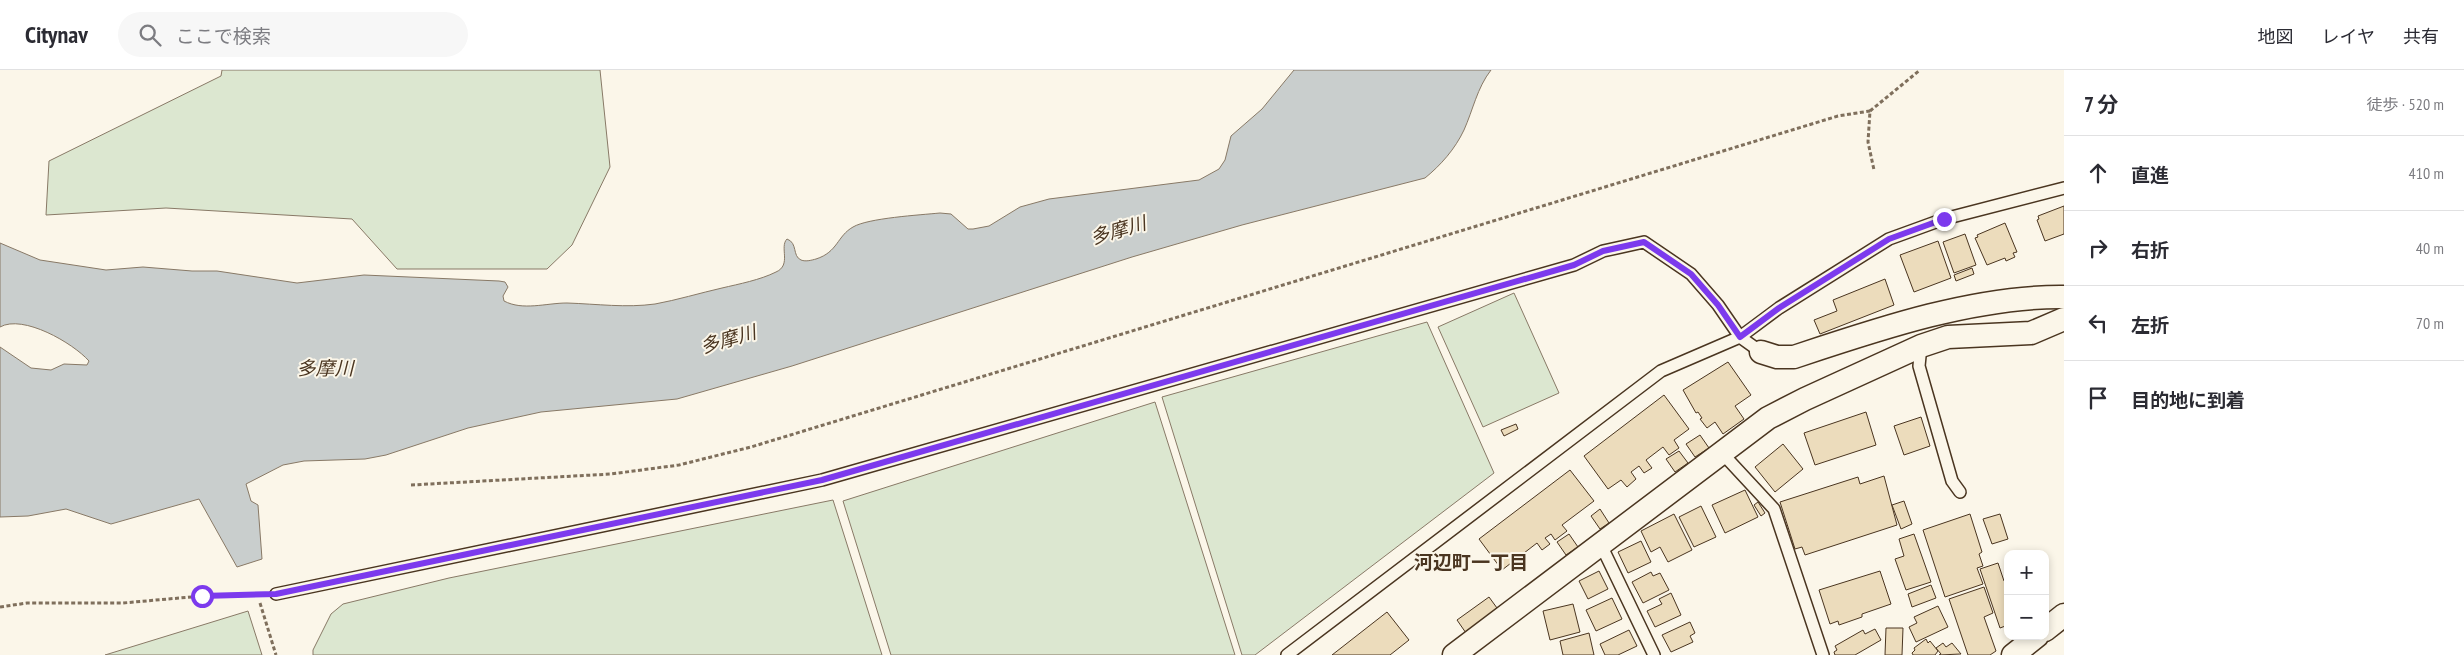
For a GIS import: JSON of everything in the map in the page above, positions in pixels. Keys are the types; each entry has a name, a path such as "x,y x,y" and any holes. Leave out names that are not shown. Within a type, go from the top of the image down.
{"street":[{"path":"1761,352 1777,357 1794,357 1953,309 1996,302 2064,297"},
{"path":"1454,655 1768,418 1921,346 1948,337 2031,333 2064,319"},
{"path":"2049,627 2064,615"},
{"path":"2013,655 2032,640"}],"lane":[{"path":"1287,655 1661,371 1740,337 1779,308 1889,239 1944,219 2064,188"},
{"path":"276,594 822,480 1574,265 1603,251 1644,242 1691,274 1718,305 1740,337 1761,352"},
{"path":"1921,346 1919,366 1949,472 1952,481 1960,492"},
{"path":"1722,453 1774,508 1822,655"},
{"path":"1601,545 1654,655"}],"path":[{"path":"411,485 611,474 679,465 751,447 1838,116 1870,111 1920,70"},
{"path":"1870,111 1868,142 1874,170"},
{"path":"0,607 27,603 123,603 202,596 276,594"},
{"path":"257,595 276,655"}],"green space":[{"path":"222,70 600,70 610,167 572,245 547,269 397,269 352,219 166,208 46,215 49,161 221,76"},
{"path":"1514,293 1559,393 1483,427 1438,327"},
{"path":"1427,322 1494,473 1255,655 1242,655 1162,397"},
{"path":"1155,402 1235,655 891,655 843,501"},
{"path":"833,500 882,655 313,655 313,650 331,614 343,604 449,578"},
{"path":"248,611 262,655 105,655"}],"water":[{"name":"多摩川","path":"1294,70 1491,70 1482,84 1464,130 1456,144 1442,162 1425,178 1242,225 1132,257 792,366 677,399 541,412 468,428 386,455 365,459 304,461 283,465 246,484 251,501 258,505 262,559 237,567 199,499 111,524 66,509 28,516 0,517 0,347 31,368 51,370 64,364 87,365 89,361 72,346 34,327 10,324 0,327 0,243 40,260 106,270 143,267 217,271 297,283 364,275 499,281 505,282 508,287 503,296 504,301 519,306 567,303 622,306 655,304 749,282 776,272 783,265 784,247 787,239 793,243 798,258 803,261 809,261 829,252 853,227 870,221 940,213 951,214 968,229 973,229 989,226 1020,207 1049,199 1199,180 1219,169 1225,160 1231,136 1262,109"}],"building":[{"path":"2064,206 2064,234 2045,241 2037,220 2039,219 2038,216"},
{"path":"2005,223 2017,252 2013,253 2015,257 2006,261 2005,258 1987,265 1975,238 1978,237 1977,235"},
{"path":"1965,234 1976,265 1954,273 1943,242"},
{"path":"1938,241 1951,278 1914,292 1900,255"},
{"path":"1972,268 1974,274 1956,281 1954,275"},
{"path":"1885,279 1894,305 1820,334 1814,320 1837,311 1833,300"},
{"path":"1728,362 1751,395 1735,406 1744,419 1723,434 1715,422 1707,428 1683,390"},
{"path":"1664,395 1689,429 1674,440 1679,448 1669,455 1663,447 1646,460 1652,468 1644,473 1639,466 1631,472 1636,479 1627,487 1621,480 1608,489 1584,456"},
{"path":"1866,412 1876,445 1815,465 1804,433"},
{"path":"1921,417 1930,446 1904,455 1894,426"},
{"path":"1516,424 1518,429 1504,436 1501,430"},
{"path":"1700,435 1709,448 1695,457 1686,444"},
{"path":"1783,444 1803,469 1775,492 1755,467"},
{"path":"1679,451 1688,463 1675,472 1666,459"},
{"path":"1570,470 1594,501 1562,525 1567,531 1555,540 1551,534 1545,538 1550,544 1542,550 1537,543 1502,570 1479,539"},
{"path":"1884,476 1897,525 1805,555 1802,547 1795,549 1780,502 1858,477 1860,484"},
{"path":"1745,490 1758,517 1725,533 1712,505"},
{"path":"1904,501 1912,524 1901,529 1892,505"},
{"path":"1758,502 1765,513 1761,516 1754,505"},
{"path":"1701,506 1716,537 1694,547 1679,517"},
{"path":"1600,509 1609,523 1600,529 1591,516"},
{"path":"1674,514 1692,550 1668,562 1660,547 1651,552 1641,531"},
{"path":"1970,514 1982,552 1979,554 1983,566 1977,568 1983,584 1945,597 1923,530"},
{"path":"2000,514 2008,539 1992,544 1983,519"},
{"path":"1569,534 1578,547 1566,555 1557,542"},
{"path":"1914,534 1931,582 1906,590 1895,559 1904,556 1899,539"},
{"path":"1641,541 1651,562 1628,573 1618,552"},
{"path":"1998,563 2004,581 2004,626 2000,628 1980,569"},
{"path":"1599,571 1608,589 1588,599 1579,581"},
{"path":"1880,571 1891,604 1862,614 1862,617 1839,625 1838,621 1830,624 1819,590"},
{"path":"1651,572 1653,576 1660,573 1669,590 1643,603 1632,582"},
{"path":"1931,585 1936,598 1912,607 1908,594"},
{"path":"1984,587 1993,613 1984,617 1996,651 1990,655 1968,655 1949,599"},
{"path":"1671,593 1681,615 1655,627 1647,611 1662,604 1659,599"},
{"path":"1489,597 1497,608 1466,633 1457,620"},
{"path":"1612,598 1622,619 1596,631 1586,610"},
{"path":"1573,604 1580,632 1550,640 1543,611"},
{"path":"1938,606 1948,627 1916,642 1909,627 1917,623 1914,617"},
{"path":"1387,612 1409,640 1390,655 1332,655"},
{"path":"1690,622 1695,633 1690,636 1693,642 1671,652 1662,635"},
{"path":"1886,628 1903,628 1902,655 1885,655"},
{"path":"1875,629 1881,640 1855,655 1835,655 1834,652 1837,650 1835,646 1863,630 1865,634"},
{"path":"1629,630 1637,646 1618,655 1605,655 1600,644"},
{"path":"1589,633 1594,655 1563,655 1560,641"},
{"path":"1926,639 1938,651 1935,655 1913,655 1914,648"},
{"path":"1943,643 1946,647 1952,643 1961,654 1939,655 1941,654 1936,648"}],"district":[{"name":"河辺町一丁目","path":"1471,562"}],"route":[{"path":"202,596 276,594 822,480 1574,265 1603,251 1644,242 1691,274 1718,305 1740,337 1779,308 1889,239 1944,219"}]}
